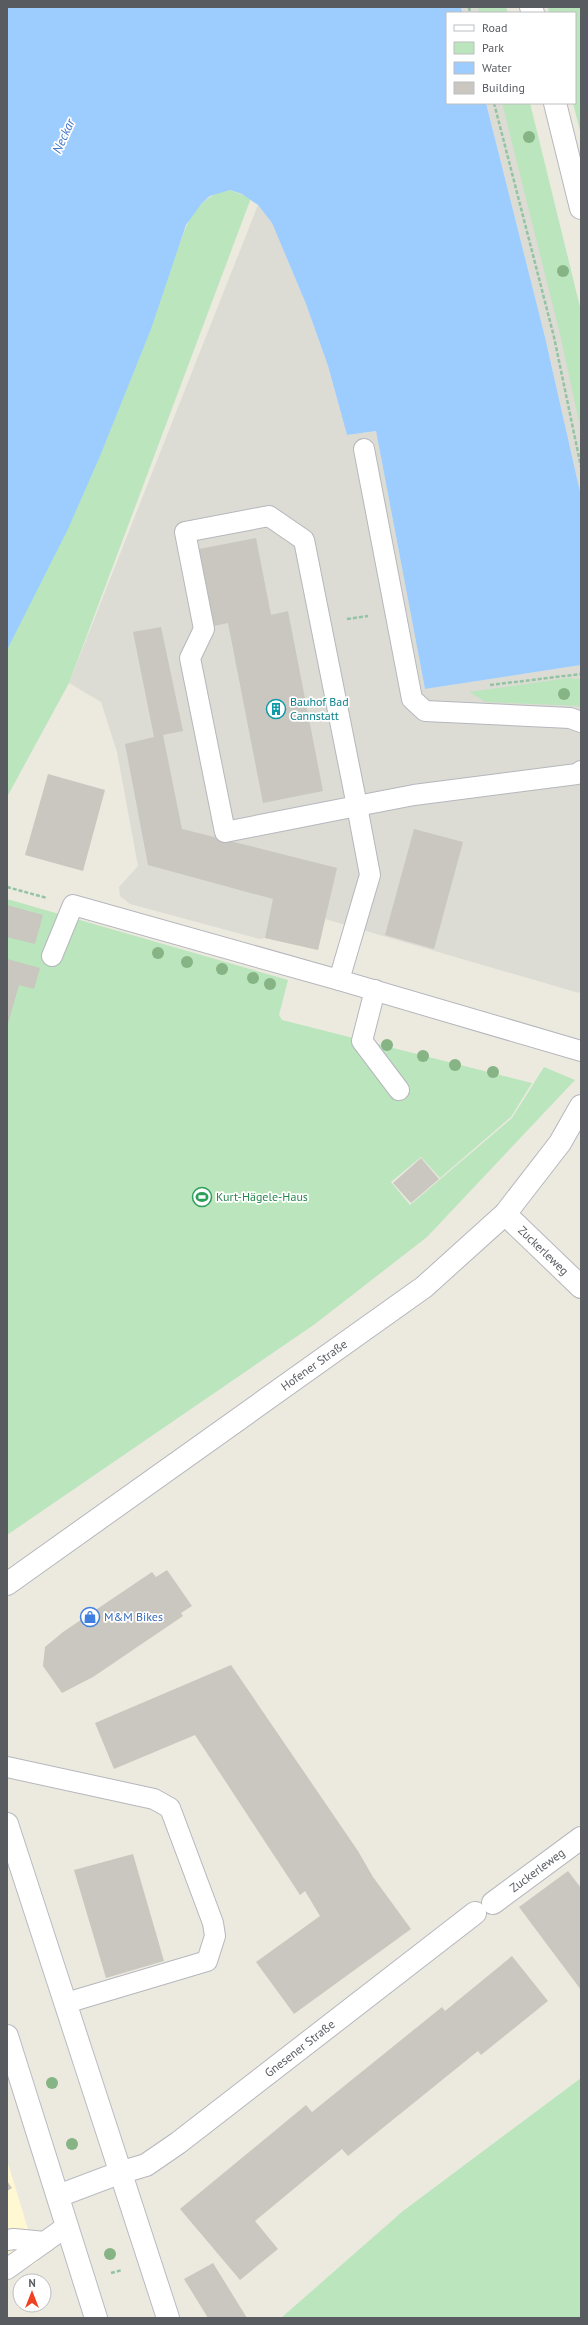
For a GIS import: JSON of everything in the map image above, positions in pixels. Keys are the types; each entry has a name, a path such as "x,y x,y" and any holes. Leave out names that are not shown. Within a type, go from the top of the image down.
{"street":[{"path":"555,104 581,208"},
{"name":"Hofener Straße","path":"7,1584 424,1287 505,1214 560,1143 581,1106"},
{"name":"Zuckerleweg","path":"505,1214 581,1287"},
{"path":"7,1824 66,2003 119,2173 168,2318"},
{"name":"Zuckerleweg","path":"484,1908 581,1838"},
{"name":"Gnesener Straße","path":"58,2196 146,2164 178,2143 484,1908"},
{"path":"7,2036 96,2318"}],"lane":[{"path":"364,449 412,699 425,710 570,718 581,722"},
{"path":"339,980 370,875 357,806 304,540 269,516 185,532 204,629 190,658 225,832 357,806 414,795 577,774 581,771"},
{"path":"52,956 73,906 375,990 581,1050"},
{"path":"375,990 362,1041 399,1090"},
{"path":"7,1767 154,1799 170,1808 213,1923 214,1936 207,1961 66,2003"},
{"path":"7,2269 67,2226"},
{"path":"7,2240 20,2239 45,2242"}],"path":[{"path":"494,104 554,337 581,467"},
{"path":"344,620 371,615"},
{"path":"482,686 581,674"},
{"path":"7,887 73,906"},
{"path":"85,2282 149,2261"}],"shaded area":[{"path":"462,7 490,7 492,12 463,12"},
{"path":"486,104 514,104 581,386 581,496 545,337"},
{"path":"258,205 272,223 306,304 328,366 347,435 376,431 425,689 581,665 581,991 579,993 325,919 318,950 265,938 260,939 130,904 120,896 119,887 138,866 117,752 101,702 69,683"},
{"path":"7,2160 38,2262 18,2273 12,2273 12,2276 7,2279"}],"green space":[{"path":"478,7 506,7 508,12 479,12"},
{"path":"548,7 581,7 581,135 573,104 576,104 576,12 549,12"},
{"path":"502,104 530,104 581,311 581,431 560,334"},
{"path":"230,190 251,198 69,683 7,797 7,648 173,262 186,227 198,207 207,199"},
{"path":"568,678 581,679 581,706 486,702 469,692"},
{"name":"Kurt-Hägele-Haus","path":"7,899 288,980 279,1015 282,1020 532,1083 511,1117 440,1178 421,1157 391,1182 410,1205 512,1118 544,1067 575,1080 427,1237 315,1324 7,1535"},
{"path":"581,2078 581,2318 281,2318 403,2211"}],"water":[{"name":"Neckar","path":"7,7 461,7 463,12 446,12 446,104 486,104 545,337 581,496 581,665 425,689 376,431 347,435 328,366 306,304 272,223 258,205 242,194 230,190 210,196 202,203 186,225 151,329 100,456 68,529 7,650"}],"building":[{"name":"Bauhof Bad Cannstatt","path":"256,538 271,615 288,611 323,791 263,803 228,623 214,626 199,549"},
{"path":"161,627 183,731 163,735 182,829 337,868 318,950 265,938 273,899 148,865 125,744 154,737 133,632"},
{"path":"48,774 105,790 83,871 25,855"},
{"path":"414,829 463,842 434,949 385,935"},
{"path":"7,905 43,915 35,944 7,937"},
{"path":"7,959 40,968 34,989 19,985 7,1027"},
{"path":"421,1158 439,1179 411,1203 393,1183"},
{"path":"167,1570 192,1606 181,1613 183,1616 93,1677 62,1693 43,1666 45,1647 63,1632 152,1572 156,1577"},
{"path":"231,1665 358,1851 373,1877 411,1929 294,2014 256,1962 320,1916 305,1891 300,1895 195,1735 114,1769 95,1723"},
{"path":"133,1854 164,1961 106,1978 74,1870"},
{"path":"568,1871 581,1888 581,1990 519,1907"},
{"path":"512,1956 548,2001 481,2055 478,2051 348,2156 342,2149 255,2221 278,2249 240,2280 180,2209 306,2105 312,2112 442,2007 445,2011"},
{"path":"7,2181 12,2188 7,2191"},
{"path":"213,2263 247,2318 208,2318 184,2279"}],"place":[{"name":"Bauhof Bad Cannstatt","path":"276,709"},
{"name":"Kurt-Hägele-Haus","path":"202,1197"},
{"name":"M&M Bikes","path":"90,1617"}]}
